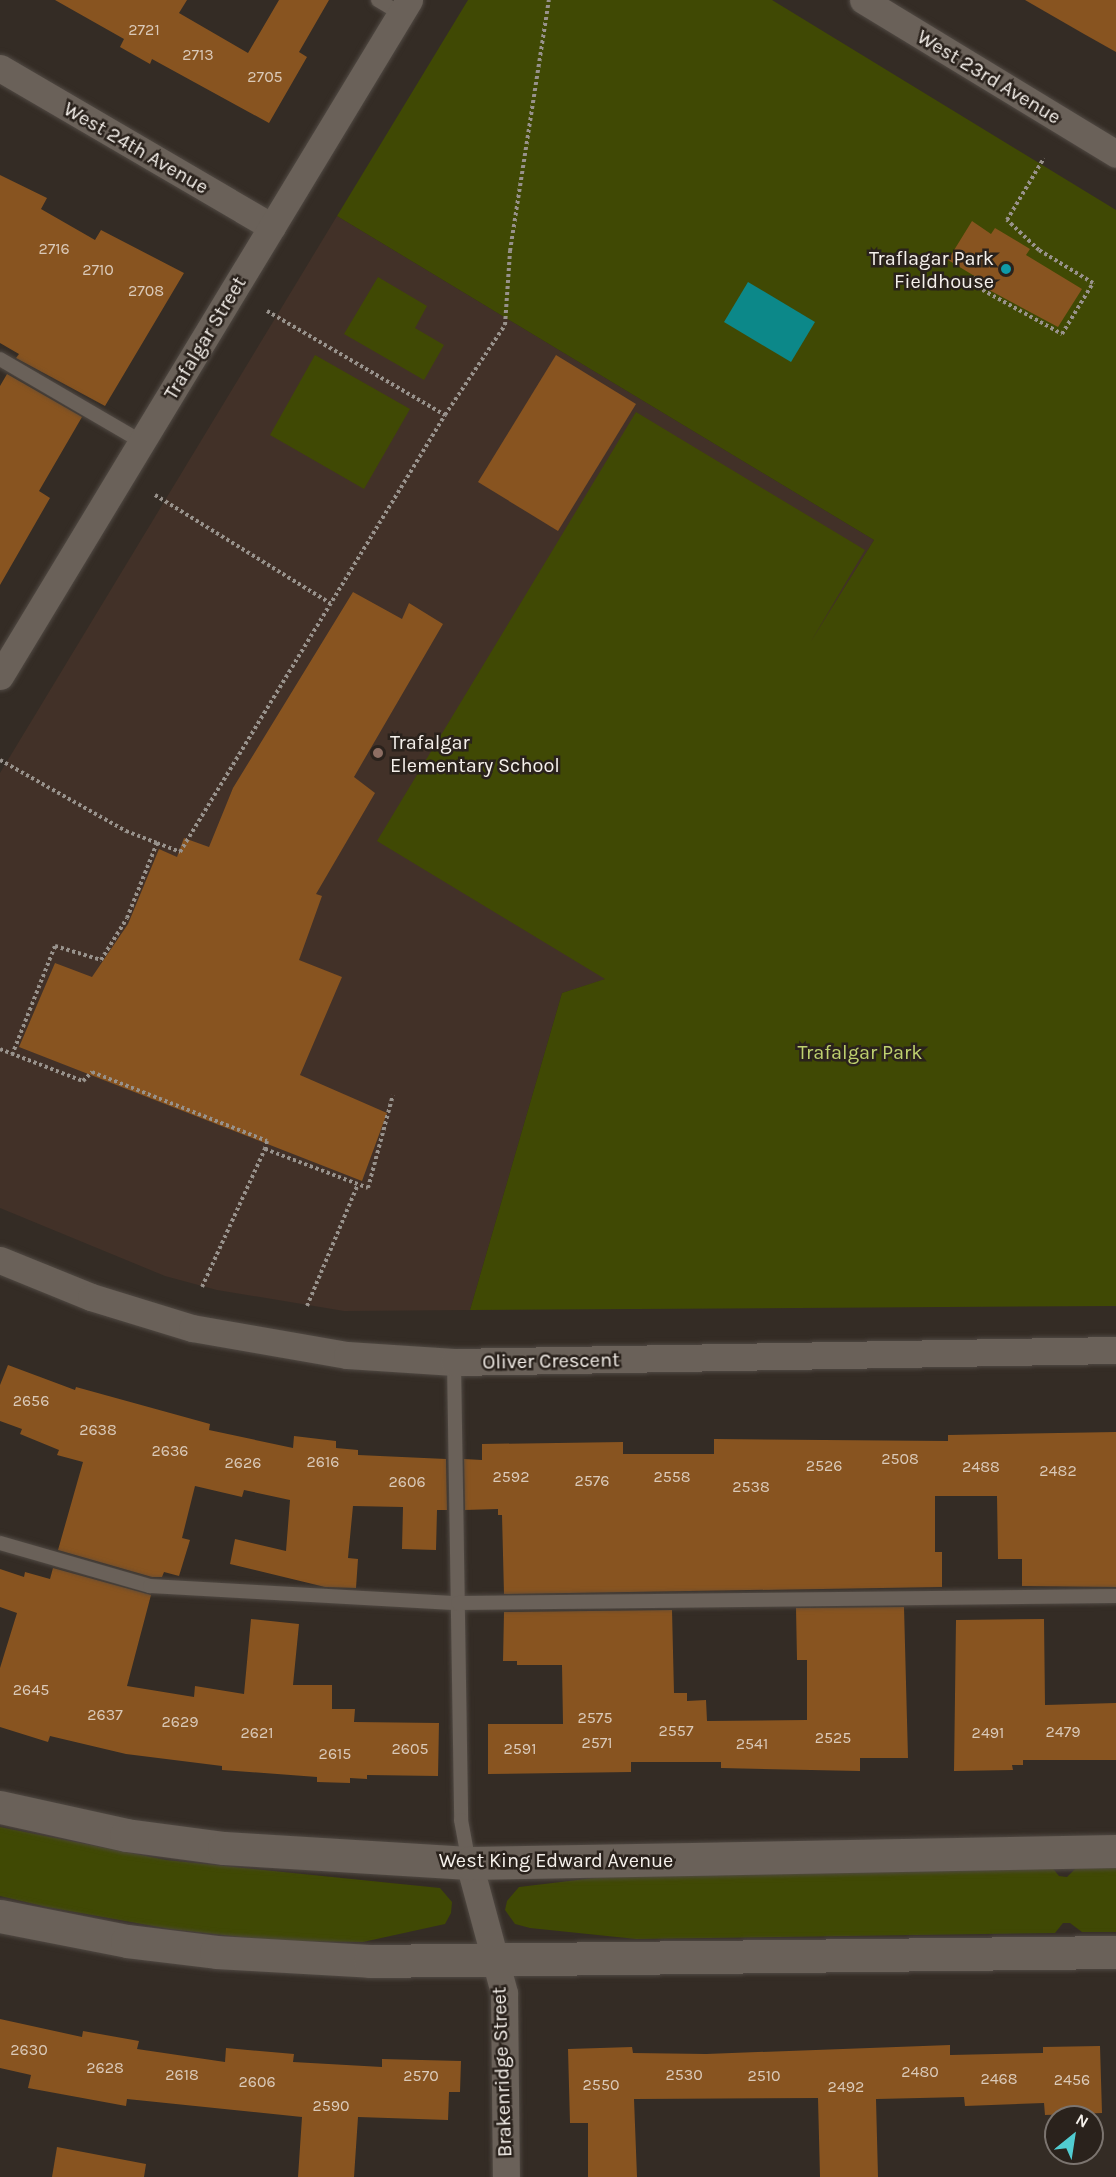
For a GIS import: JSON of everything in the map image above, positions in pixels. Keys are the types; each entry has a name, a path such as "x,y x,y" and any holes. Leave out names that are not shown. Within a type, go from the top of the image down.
{"main road":[{"name":"West King Edward Avenue","path":"0,1807 126,1835 224,1848 469,1863 1116,1851"},
{"path":"0,1916 127,1941 257,1956 370,1961 1116,1952"}],"street":[{"name":"West 23rd Avenue","path":"862,0 1116,154"},
{"name":"Trafalgar Street","path":"4,662 142,442 405,7"},
{"name":"West 24th Avenue","path":"0,68 272,227"},
{"name":"Oliver Crescent","path":"0,1260 91,1297 192,1328 347,1355 454,1362 1116,1350"},
{"name":"Brakenridge Street","path":"469,1863 504,1993 506,2177"}],"lane":[{"path":"378,0 405,7"},
{"path":"0,359 142,442"},
{"path":"454,1362 461,1820 469,1863"},
{"path":"0,1543 150,1587 458,1603 1116,1596"}],"path":[{"path":"0,760 126,831 180,852 330,603 446,415 505,325 510,251 549,0"},
{"path":"976,277 972,284 1062,333 1094,283 1039,250 1007,220 1044,158"},
{"path":"267,311 446,415"},
{"path":"155,495 330,603"},
{"path":"12,1055 55,946 101,960 127,918 157,843"},
{"path":"0,1049 82,1081 92,1072 267,1141 266,1149 202,1287"},
{"path":"266,1149 368,1188 393,1095"},
{"path":"307,1306 358,1184"}],"shaded area":[{"name":"Trafalgar Elementary School","path":"337,216 874,540 606,979 562,993 470,1310 344,1311 217,1290 165,1276 0,1208 0,773"}],"green space":[{"name":"Trafalgar Park","path":"468,0 772,0 1116,210 1116,1306 470,1310 562,993 605,979 377,841 636,412 865,550 810,643 874,540 337,216"},
{"path":"378,277 427,306 415,328 444,345 424,380 344,334"},
{"path":"315,355 410,409 364,489 270,435"},
{"path":"0,1827 166,1860 440,1888 452,1902 451,1913 445,1924 363,1942 276,1941 170,1929 47,1907 0,1896"},
{"path":"1116,1864 1116,1932 1082,1932 1070,1923 1063,1923 1055,1933 636,1939 530,1928 515,1924 505,1910 507,1901 519,1887 619,1875 1050,1865 1059,1876 1067,1877 1079,1865"}],"water":[{"path":"748,282 815,322 791,362 724,322"}],"building":[{"path":"55,0 187,0 179,13 248,53 279,0 329,0 299,52 307,57 269,123 152,59 150,64 120,47 124,39"},
{"path":"1025,0 1116,0 1116,52 1084,34"},
{"path":"0,175 47,198 41,209 95,240 101,230 184,273 105,406 16,358 19,354 0,343"},
{"name":"Traflagar Park Fieldhouse","path":"972,221 991,234 995,228 1030,249 1026,255 1082,289 1058,327 978,284 981,280 948,260"},
{"path":"556,355 636,404 558,531 478,482"},
{"path":"7,374 82,417 39,491 50,498 0,585 0,386"},
{"path":"353,592 402,619 409,603 443,624 354,777 375,793 316,894 322,896 299,960 342,977 300,1075 387,1113 362,1181 19,1047 55,963 92,977 128,924 159,849 177,857 184,838 209,847 233,788"},
{"path":"8,1365 75,1390 76,1387 210,1424 209,1430 293,1448 294,1436 336,1441 336,1448 358,1450 358,1455 446,1459 447,1510 437,1510 436,1550 402,1549 403,1507 353,1506 348,1558 358,1559 356,1588 325,1587 230,1564 235,1539 286,1551 290,1500 244,1490 242,1497 195,1486 182,1538 190,1540 179,1576 164,1572 162,1577 152,1577 58,1550 83,1462 57,1455 59,1450 20,1434 22,1429 0,1421 0,1385"},
{"path":"1116,1432 1116,1587 1022,1586 1022,1559 998,1559 997,1496 935,1496 935,1552 942,1552 942,1587 504,1594 502,1515 498,1515 498,1509 465,1510 464,1459 482,1460 482,1444 623,1442 623,1454 714,1454 714,1439 948,1441 948,1435"},
{"path":"53,1568 151,1595 127,1686 194,1697 195,1686 244,1694 251,1619 299,1624 293,1685 332,1685 332,1709 355,1709 354,1722 439,1723 438,1776 367,1775 367,1779 350,1778 350,1783 317,1782 317,1777 222,1770 222,1766 126,1754 50,1736 48,1742 0,1727 0,1668 17,1613 0,1607 0,1569 24,1577 25,1572 50,1579"},
{"path":"904,1607 908,1758 860,1758 860,1771 721,1768 721,1762 631,1762 631,1772 488,1774 488,1724 563,1724 562,1665 517,1665 517,1661 503,1661 504,1612 672,1610 674,1693 687,1693 687,1701 706,1700 707,1721 807,1720 807,1660 797,1660 796,1608"},
{"path":"1044,1619 1045,1705 1116,1703 1116,1760 1023,1760 1023,1765 1012,1765 1013,1770 954,1771 956,1620"},
{"path":"0,2019 82,2037 83,2031 139,2041 137,2049 225,2062 226,2048 294,2054 293,2062 382,2067 382,2059 461,2061 460,2092 449,2092 448,2120 358,2117 354,2177 298,2177 302,2117 127,2099 126,2106 28,2088 31,2075 0,2068"},
{"path":"950,2045 950,2055 1043,2053 1043,2047 1100,2046 1102,2105 1044,2105 1044,2103 965,2106 964,2097 876,2099 878,2177 820,2177 818,2098 634,2099 637,2177 588,2177 588,2123 570,2123 568,2049 632,2047 633,2053 706,2054"},
{"path":"57,2147 146,2164 144,2177 52,2177"}],"place":[{"name":"Traflagar Park Fieldhouse","path":"1006,269"},
{"name":"Trafalgar Elementary School","path":"378,753"}]}
